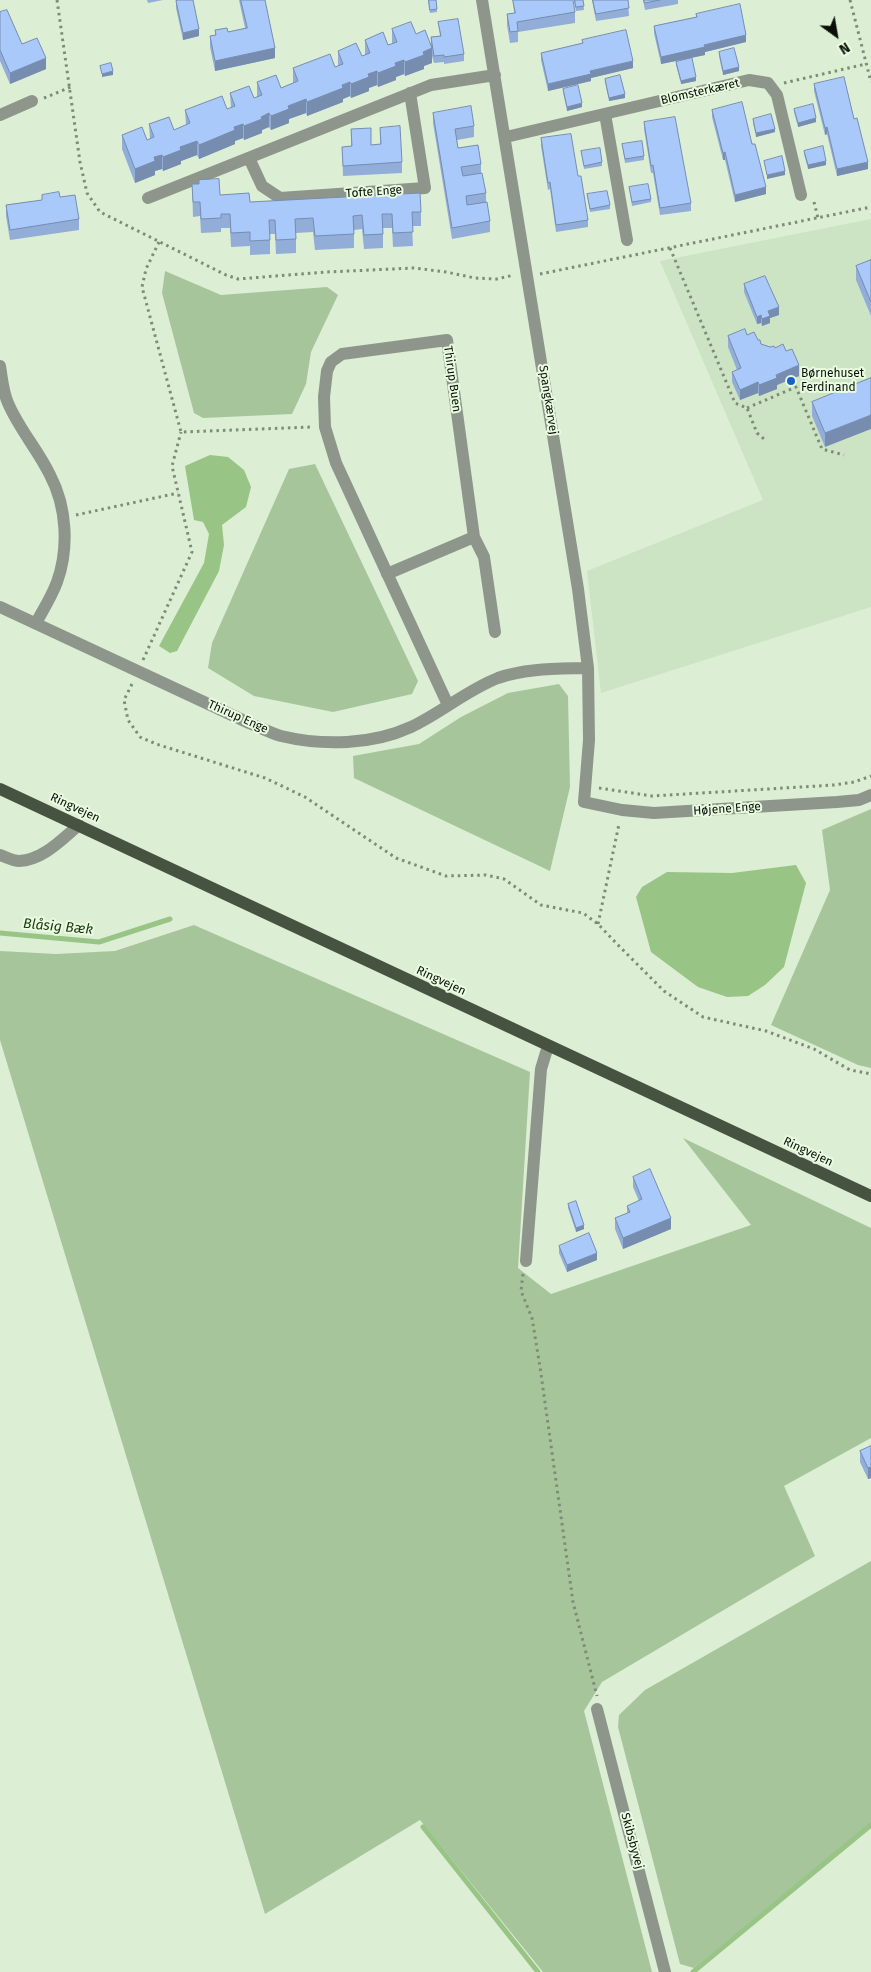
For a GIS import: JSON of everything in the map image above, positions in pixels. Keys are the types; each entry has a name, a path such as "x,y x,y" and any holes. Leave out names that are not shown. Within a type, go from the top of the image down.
{"main road":[{"name":"Ringvejen","path":"0,789 871,1196"}],"street":[{"name":"Spangkærvej","path":"482,0 506,137 578,589 588,668 589,740 584,802"},
{"path":"148,198 431,85 495,75"},
{"name":"Blomsterkæret","path":"506,137 749,80 768,83 772,89"},
{"path":"772,89 777,95 800,195"},
{"name":"Tofte Enge","path":"249,158 262,186 280,198 425,188 410,94"},
{"path":"0,115 32,101"},
{"path":"605,114 627,240"},
{"name":"Thirup Buen","path":"326,427 324,396 327,371 331,362 342,354 447,340 474,536 484,557 495,632"},
{"path":"0,366 7,402 51,476 59,497 63,518 65,544 63,564 57,584 36,623"},
{"path":"326,427 336,463 448,706"},
{"path":"387,574 474,536"},
{"name":"Thirup Enge","path":"0,607 249,723 279,735 318,742 373,739 411,727 498,678 537,669 588,668"},
{"name":"Højene Enge","path":"584,802 622,810 654,813 837,802 859,800 871,795"},
{"path":"0,855 17,861 36,858 53,847 79,825"},
{"path":"526,1261 541,1070 548,1046"},
{"name":"Skibsbyvej","path":"597,1710 656,1931 665,1972"}],"path":[{"path":"57,0 71,87 80,162 87,193 100,212 226,275 238,279 414,268 475,278 497,279 670,248 871,207"},
{"path":"850,0 871,82"},
{"path":"772,89 782,84 866,64"},
{"path":"32,101 40,100 71,87"},
{"path":"159,242 146,269 142,287 181,432 326,427"},
{"path":"670,248 735,403 747,408 757,433 764,439"},
{"path":"747,408 796,387 822,449 844,455"},
{"path":"63,518 178,493"},
{"path":"585,786 652,796 834,785 854,782 871,776"},
{"path":"598,924 622,810"},
{"path":"566,910 583,913 598,924 664,991 702,1017 766,1031 814,1049 850,1070 871,1074"},
{"path":"526,1261 521,1290 532,1318 573,1602 596,1695 597,1710"}],"shaded area":[{"name":"Børnehuset Ferdinand","path":"871,219 871,607 601,693 587,571 763,500 660,261"},
{"path":"165,271 221,295 327,287 338,295 311,352 306,384 292,414 203,418 194,413 162,293"},
{"path":"210,455 228,457 244,470 251,487 246,507 222,525 224,545 219,571 177,651 170,653 159,646 204,563 209,534 203,522 194,520 185,466"},
{"path":"315,464 418,681 412,694 333,712 254,696 208,668 212,643 289,469"},
{"path":"559,684 568,696 570,787 550,871 354,778 353,756 419,744 461,717 508,693"},
{"path":"871,809 871,1068 858,1065 771,1025 830,890 822,830"},
{"path":"796,865 806,883 784,967 765,985 748,996 727,997 698,987 651,952 636,897 642,887 667,872 732,873"},
{"path":"194,925 530,1072 518,1268 551,1294 751,1225 683,1138 871,1228 871,1438 784,1486 815,1556 602,1682 584,1711 652,1972 543,1972 420,1820 265,1914 0,1040 0,951 56,954 115,951"},
{"path":"871,1561 871,1823 694,1968 680,1964 618,1727 619,1715 645,1690"}],"building":[{"path":"193,0 199,29 183,33 176,1"},
{"path":"241,0 265,0 275,48 215,61 210,36 216,35 215,30 227,28 228,32 247,28"},
{"path":"429,0 436,0 437,9 430,10"},
{"path":"513,0 573,0 575,12 517,22 518,31 510,32 507,14 515,13"},
{"path":"575,0 583,0 584,6 576,7"},
{"path":"593,0 628,0 629,8 596,14"},
{"path":"644,0 660,0 645,3"},
{"path":"740,4 746,35 661,57 654,26 697,17 696,14"},
{"path":"7,10 22,44 37,38 46,58 10,73 0,50 0,12"},
{"path":"458,19 464,54 444,57 444,55 434,56 431,37 441,36 438,22"},
{"path":"411,22 416,34 425,30 432,48 423,52 424,55 405,62 404,60 395,63 396,66 378,73 377,71 368,74 369,77 351,84 350,82 342,85 343,88 307,102 306,99 288,106 289,109 271,116 269,113 261,117 262,119 244,126 243,124 234,127 235,130 199,145 197,141 180,147 181,150 163,157 162,155 154,157 155,161 135,169 122,135 142,127 147,140 154,137 149,124 169,117 174,130 190,123 185,110 222,96 227,109 235,106 230,93 249,86 254,98 262,95 257,82 276,75 281,88 298,81 293,68 330,54 335,67 343,64 338,51 356,43 362,56 370,53 365,40 383,32 388,45 397,42 392,29"},
{"path":"626,30 633,61 590,71 591,74 548,84 541,53 583,43 582,40"},
{"path":"734,48 739,67 723,71 719,52"},
{"path":"692,58 696,77 681,81 676,62"},
{"path":"111,63 113,71 102,74 100,66"},
{"path":"620,75 625,94 609,98 605,79"},
{"path":"844,77 854,119 857,118 868,162 837,169 814,84"},
{"path":"578,85 582,103 567,107 563,89"},
{"path":"742,102 752,144 755,144 766,187 735,195 725,152 723,153 712,110"},
{"path":"813,104 816,118 798,123 794,109"},
{"path":"471,106 474,126 455,129 458,148 478,145 481,164 461,167 463,176 482,173 486,193 466,196 467,205 487,202 490,221 452,228 433,113"},
{"path":"771,114 775,129 756,133 753,119"},
{"path":"675,117 691,203 660,208 644,122"},
{"path":"400,126 402,162 343,166 342,147 352,146 351,129 371,128 371,145 381,144 380,128"},
{"path":"571,134 578,176 581,176 588,220 556,225 541,138"},
{"path":"642,141 644,156 625,159 622,144"},
{"path":"823,146 826,161 808,165 804,151"},
{"path":"600,148 602,162 584,166 581,151"},
{"path":"782,156 785,171 767,175 764,161"},
{"path":"219,179 220,195 249,193 250,202 420,193 421,212 412,212 413,232 393,233 392,214 382,214 383,234 364,235 362,215 353,216 354,234 315,236 313,218 295,219 296,239 276,240 275,220 269,220 270,240 250,241 250,232 231,233 230,214 221,214 221,218 201,219 200,202 193,202 192,184 199,184 199,180"},
{"path":"648,184 651,199 632,202 629,187"},
{"path":"607,191 610,205 590,209 587,194"},
{"path":"59,192 60,197 75,195 79,219 10,230 6,205 42,200 42,195"},
{"path":"871,260 871,302 856,266"},
{"path":"765,276 779,307 768,311 770,316 762,319 761,315 757,317 744,284"},
{"path":"745,329 747,335 754,332 761,344 770,347 774,346 775,348 783,344 786,351 792,349 799,365 776,375 777,378 759,385 758,382 740,390 732,372 741,368 728,336"},
{"path":"871,378 871,415 825,433 812,402"},
{"path":"650,1169 671,1218 623,1238 615,1218 630,1212 627,1206 642,1199 633,1177"},
{"path":"576,1201 584,1225 576,1228 568,1204"},
{"path":"589,1233 597,1253 567,1265 559,1246"},
{"path":"871,1446 871,1467 868,1468 860,1451"}],"waterway":[{"name":"Blåsig Bæk","path":"0,933 99,942 170,919"},
{"path":"693,1972 871,1825"},
{"path":"423,1827 538,1972"}],"place":[{"name":"Børnehuset Ferdinand","path":"791,381"}]}
